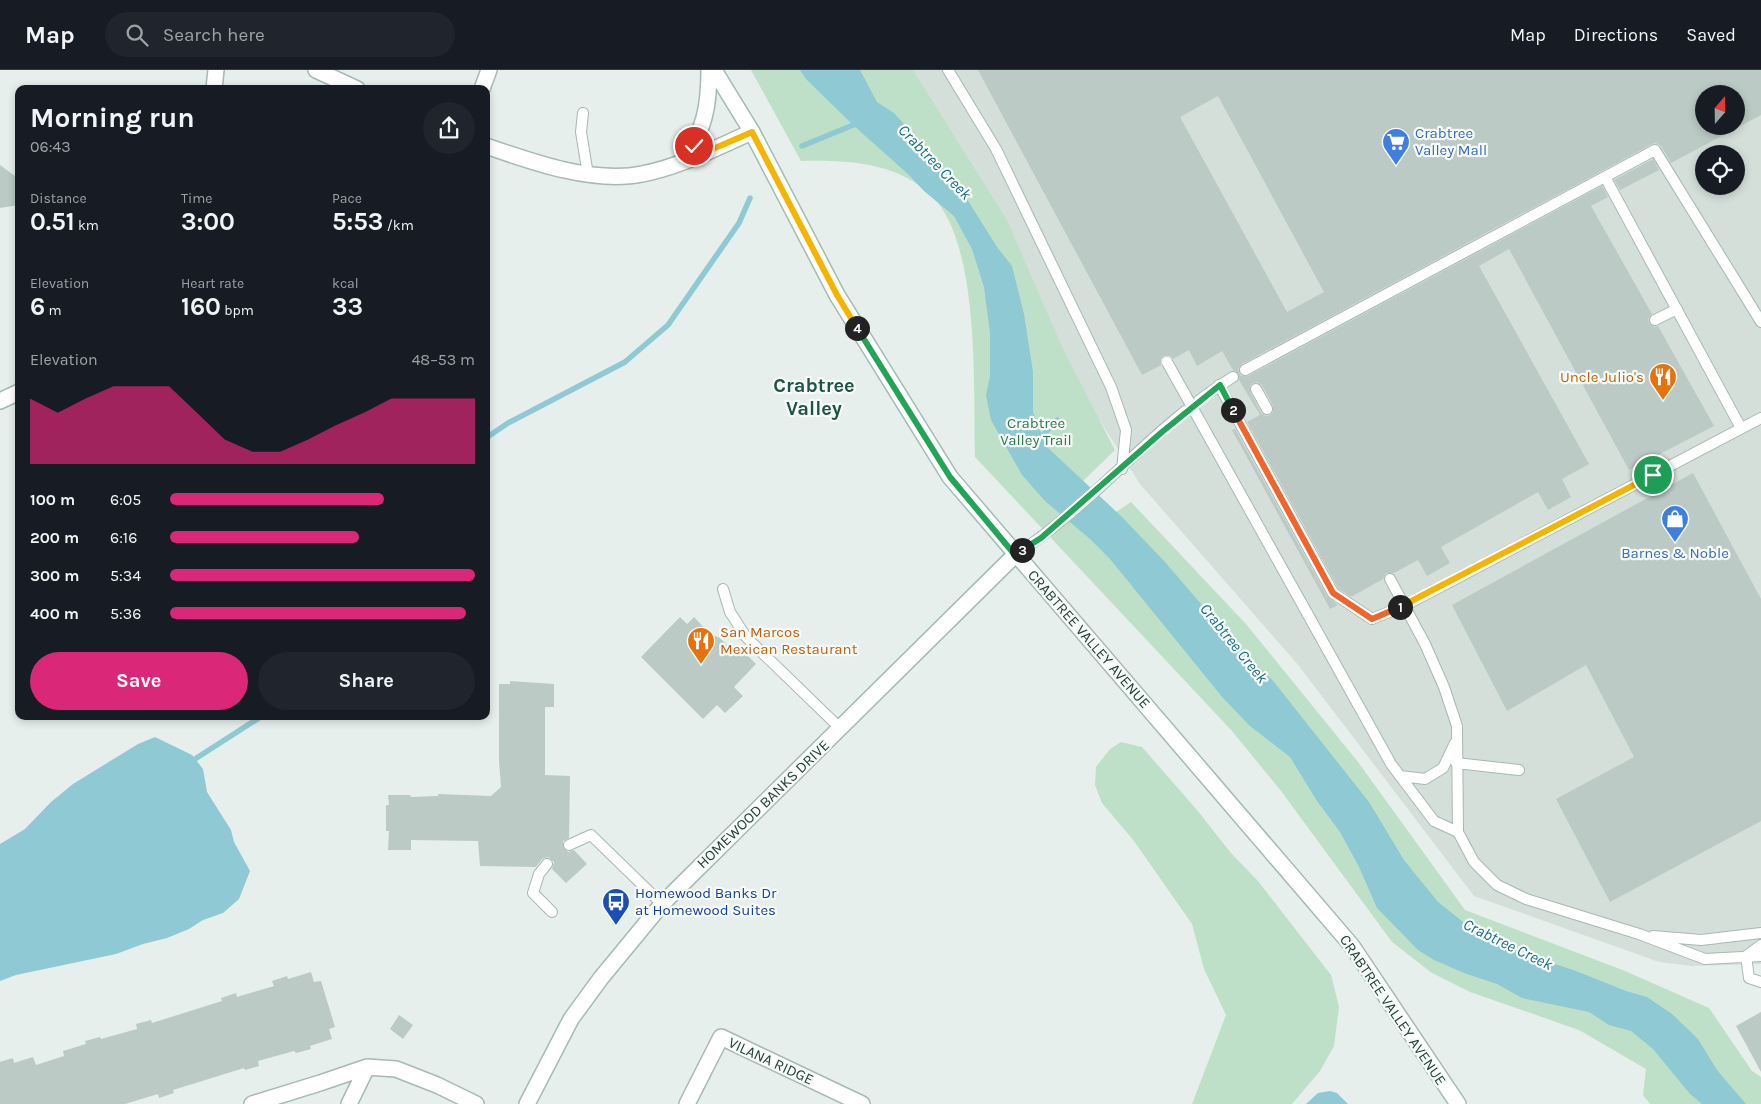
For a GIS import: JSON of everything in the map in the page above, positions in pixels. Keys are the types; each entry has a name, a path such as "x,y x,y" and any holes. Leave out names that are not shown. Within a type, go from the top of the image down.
{"street":[{"path":"214,85 216,70"},
{"path":"316,70 348,85"},
{"path":"483,85 488,70"},
{"path":"685,161 701,132 705,120 708,102 709,70"},
{"name":"CRABTREE VALLEY AVENUE","path":"714,70 752,132 837,295 950,477 1352,946 1458,1104"},
{"path":"490,147 588,175 641,174 685,161 752,132"},
{"path":"0,401 15,394"},
{"name":"HOMEWOOD BANKS DRIVE","path":"527,1104 570,1019 662,904 1015,555"},
{"name":"VILANA RIDGE","path":"687,1104 721,1037 862,1104"},
{"path":"348,1104 367,1066"},
{"path":"252,1104 320,1084 367,1066 396,1069 437,1085 476,1104"}],"lane":[{"path":"948,70 996,149 1112,387 1126,430 1122,469"},
{"path":"583,113 582,132 588,175"},
{"path":"1245,370 1654,150 1761,322"},
{"path":"1605,177 1741,428"},
{"path":"1655,320 1677,309"},
{"path":"1168,362 1391,764 1434,821 1458,832"},
{"path":"1015,555 1041,538 1162,432 1220,385 1233,377"},
{"path":"1220,385 1333,593 1372,619 1404,606 1761,418"},
{"path":"1256,389 1267,409"},
{"path":"1390,579 1425,644 1444,687 1457,726 1458,832 1474,862 1497,885 1526,899 1639,934 1705,959 1761,956"},
{"path":"723,590 730,612 746,637 841,729"},
{"path":"1400,776 1425,778 1443,768 1457,740"},
{"path":"1456,763 1519,770"},
{"path":"569,845 591,835 662,904"},
{"path":"547,864 539,874 533,893 552,912"},
{"path":"1639,934 1701,940 1761,933"},
{"path":"1746,956 1761,945"},
{"path":"1746,956 1749,978 1761,982"}],"shaded area":[{"path":"904,70 1761,70 1761,964 1692,966 1659,962 1474,896 1299,666 1140,484 1051,343"}],"green space":[{"name":"Crabtree Valley Trail","path":"751,70 913,70 1007,220 1063,349 1115,450 1080,484 1107,518 1131,502 1246,624 1358,762 1465,910 1625,971 1709,1008 1752,1071 1761,1077 1761,1104 1650,1104 1643,1095 1646,1069 1579,1030 1470,992 1432,973 1392,942 1281,791 1232,731 975,457 973,358 967,283 959,248 948,219 932,196 903,176 871,165 836,161 801,161"},
{"path":"1121,742 1142,747 1197,810 1231,853 1258,881 1331,975 1339,1007 1334,1046 1320,1071 1292,1104 1192,1104 1226,1015 1204,969 1192,924 1134,841 1102,803 1095,785 1096,767 1110,749"}],"water":[{"name":"Crabtree Creek","path":"800,70 860,70 877,102 894,113 957,183 997,247 1012,266 1024,314 1033,372 1033,412 1046,446 1122,517 1165,562 1231,639 1274,682 1369,802 1404,860 1438,902 1477,933 1531,956 1647,997 1672,1014 1698,1039 1717,1070 1746,1104 1702,1104 1690,1094 1653,1049 1631,1031 1609,1025 1589,1012 1522,998 1497,984 1434,960 1418,950 1377,908 1359,867 1340,832 1317,801 1290,757 1250,726 1223,698 1110,559 1090,539 1045,501 1022,475 991,420 986,395 990,376 990,333 984,287 972,249 954,216 924,191 909,175 853,125 806,79"},
{"path":"155,737 192,755 203,769 207,792 231,830 234,842 250,871 239,899 223,913 203,920 189,929 167,938 116,954 16,975 0,981 0,844 25,829 51,802 73,784 138,744"},
{"path":"1330,1091 1337,1093 1348,1104 1306,1104 1318,1093"}],"building":[{"path":"978,70 1761,70 1761,115 1745,124 1745,85 1695,85 1695,135 1724,135 1705,145 1695,145 1695,150 1671,163 1661,146 1656,143 1652,144 1242,364 1238,369 1241,376 1248,376 1602,186 1608,197 1591,206 1652,314 1648,319 1649,323 1654,327 1658,326 1714,426 1629,470 1509,249 1479,266 1589,464 1562,479 1571,497 1548,510 1538,492 1441,547 1450,563 1427,576 1418,560 1394,573 1386,573 1383,579 1351,597 1338,588 1247,422 1260,415 1239,380 1239,374 1233,370 1222,351 1197,366 1189,350 1173,359 1170,356 1164,356 1161,359 1161,365 1142,375","holes":["1218,96 1324,292 1287,312 1180,117","1257,382 1262,385 1273,406 1273,412 1270,415 1266,416 1261,413 1250,392 1250,386"]},
{"path":"1653,159 1659,170 1620,190 1614,180"},
{"path":"0,165 15,176 15,206 0,208"},
{"path":"1235,429 1327,596 1338,605 1330,609 1232,430"},
{"path":"1693,473 1761,599 1761,821 1610,902 1556,799 1634,757 1586,665 1507,711 1452,605"},
{"path":"680,617 687,624 694,617 710,634 720,638 735,653 740,648 756,664 734,687 743,696 725,713 717,705 703,719 641,657"},
{"path":"510,681 554,684 554,707 545,707 545,775 570,776 569,838 563,841 563,847 568,852 574,850 587,864 566,883 552,869 554,862 548,857 542,859 536,867 480,866 478,841 411,840 411,850 388,850 389,831 386,831 386,805 389,805 388,795 410,795 411,797 438,796 438,794 491,796 501,787 499,684 510,684"},
{"path":"311,972 314,982 321,981 335,1027 329,1029 332,1039 310,1046 311,1049 296,1053 294,1051 258,1061 259,1066 245,1070 244,1068 173,1090 174,1093 159,1098 158,1094 125,1104 0,1104 0,1062 13,1058 14,1063 33,1057 36,1065 64,1056 63,1051 86,1044 85,1041 100,1037 101,1039 137,1029 136,1024 151,1020 152,1023 222,1001 221,998 236,993 237,997 274,986 272,981 287,976 288,979"},
{"path":"1761,1012 1761,1072 1736,1026"},
{"path":"399,1015 413,1025 403,1039 390,1029"}],"waterway":[{"path":"802,146 858,123"},
{"path":"490,435 508,423 625,362 668,325 739,223 750,198"},
{"path":"1038,441 1057,420"},
{"path":"195,759 256,720"}],"place":[{"name":"Crabtree Valley Mall","path":"1396,166"},
{"name":"Uncle Julio's","path":"1663,401"},
{"name":"Barnes & Noble","path":"1675,543"},
{"name":"San Marcos Mexican Restaurant","path":"701,665"},
{"name":"Homewood Banks Dr at Homewood Suites","path":"616,926"}],"district":[{"name":"Crabtree Valley","path":"814,396"}],"route":[{"path":"694,146 685,161 752,132 837,295 950,477 1015,555 1041,538 1162,432 1220,385 1333,593 1372,619 1404,606 1653,475"}]}
